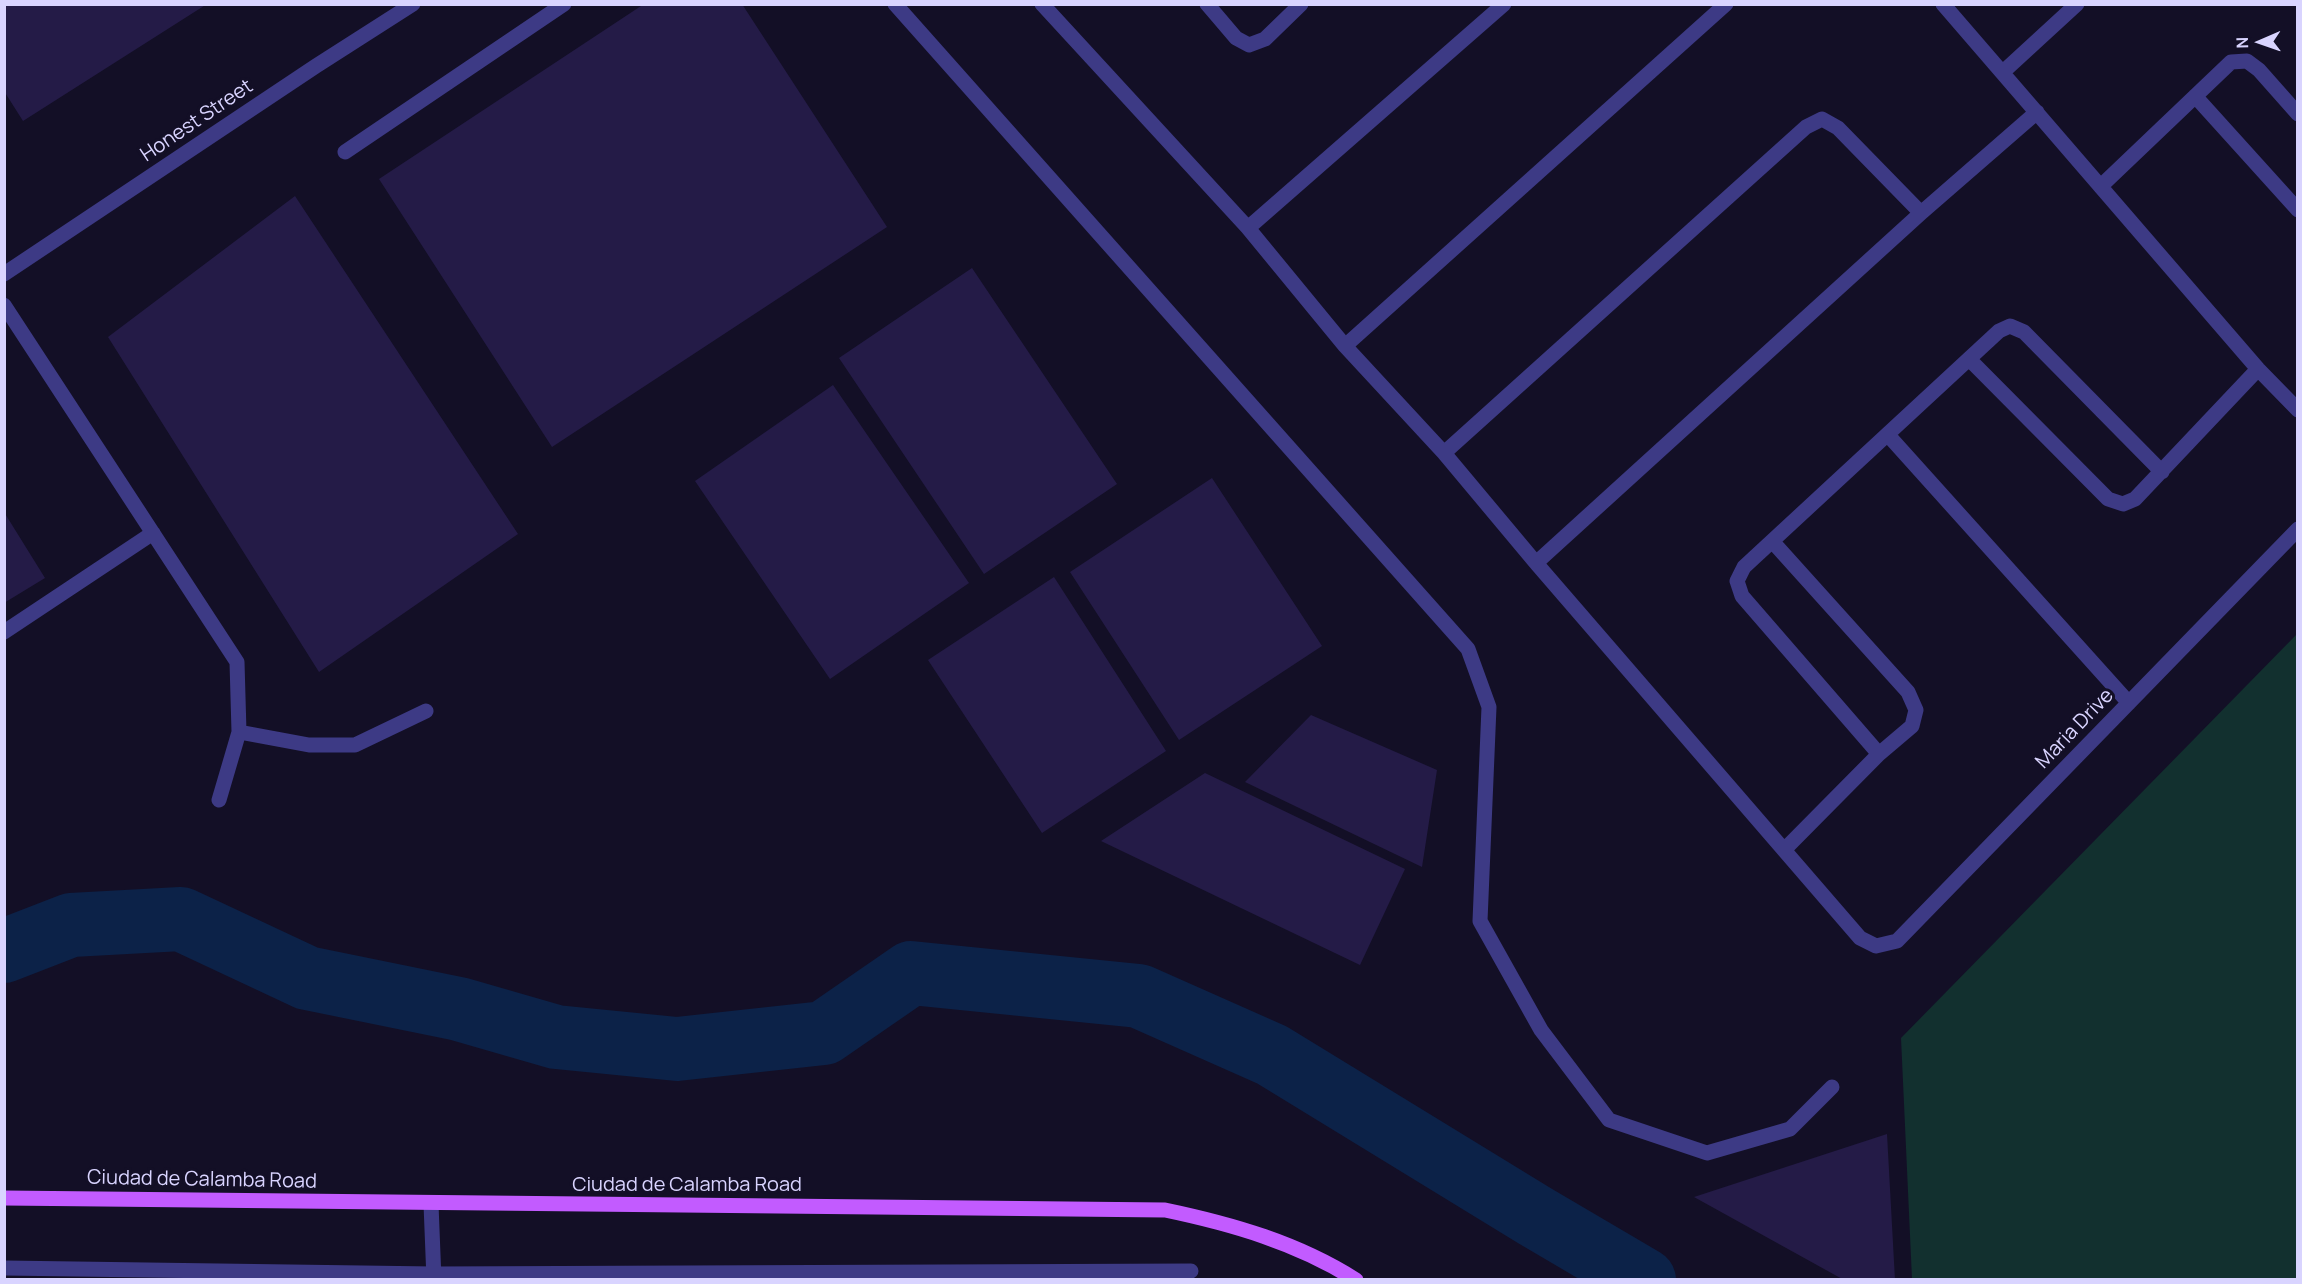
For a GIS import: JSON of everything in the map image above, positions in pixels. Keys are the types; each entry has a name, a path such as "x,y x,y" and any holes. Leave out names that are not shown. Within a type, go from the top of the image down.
{"main road":[{"name":"Ciudad de Calamba Road","path":"4,1198 1165,1210 1240,1227 1278,1240 1335,1266 1356,1280"}],"street":[{"name":"Honest Street","path":"4,274 413,4"},
{"path":"345,152 564,4"},
{"path":"895,4 1468,649 1489,707 1480,921 1540,1030 1609,1120 1707,1154 1790,1129 1832,1087"},
{"path":"1042,4 1248,228 1345,346 1444,453 1536,563 1785,849 1879,754 1912,726 1916,710 1908,692 1772,541"},
{"path":"1208,4 1236,38 1250,45 1265,39 1291,8"},
{"path":"1345,346 1709,22 1726,4"},
{"path":"1943,4 2258,369 2298,410"},
{"path":"2003,72 2077,4"},
{"path":"1248,228 1500,6"},
{"path":"2101,186 2231,62 2247,61 2259,70 2298,114"},
{"path":"2195,96 2298,210"},
{"path":"1536,563 1921,213 2037,112"},
{"path":"1444,453 1806,127 1822,119 1838,128 1921,213"},
{"path":"4,305 237,662 239,732 219,801"},
{"path":"1879,754 1742,596 1737,581 1744,567 1998,331 2010,326 2024,332 2162,472"},
{"path":"1969,359 2108,499 2123,504 2135,500 2258,369"},
{"path":"1888,435 2129,703"},
{"name":"Maria Drive","path":"1785,849 1860,938 1876,946 1897,941 2298,528"},
{"path":"4,632 153,533"},
{"path":"239,732 309,744 355,745 426,711"},
{"path":"431,1204 434,1277"},
{"path":"4,1268 434,1277 1191,1271"}],"green space":[{"path":"2297,634 2297,1279 1912,1279 1901,1038"}],"building":[{"path":"4,4 207,4 23,121 4,91"},
{"path":"644,4 742,4 887,227 552,447 379,179"},
{"path":"295,196 518,534 319,672 108,337"},
{"path":"972,268 1117,484 984,574 839,358"},
{"path":"833,385 969,583 830,679 695,481"},
{"path":"1212,478 1322,646 1179,740 1070,572"},
{"path":"4,512 45,578 4,603"},
{"path":"1054,577 1166,751 1042,833 928,660"},
{"path":"1311,715 1437,770 1422,867 1245,782"},
{"path":"1205,773 1405,869 1360,965 1101,841"},
{"path":"1887,1134 1895,1280 1844,1280 1694,1197"}],"waterway":[{"path":"4,951 71,925 181,919 307,978 459,1009 556,1037 677,1049 824,1033 911,973 1139,996 1272,1055 1644,1280"}]}
